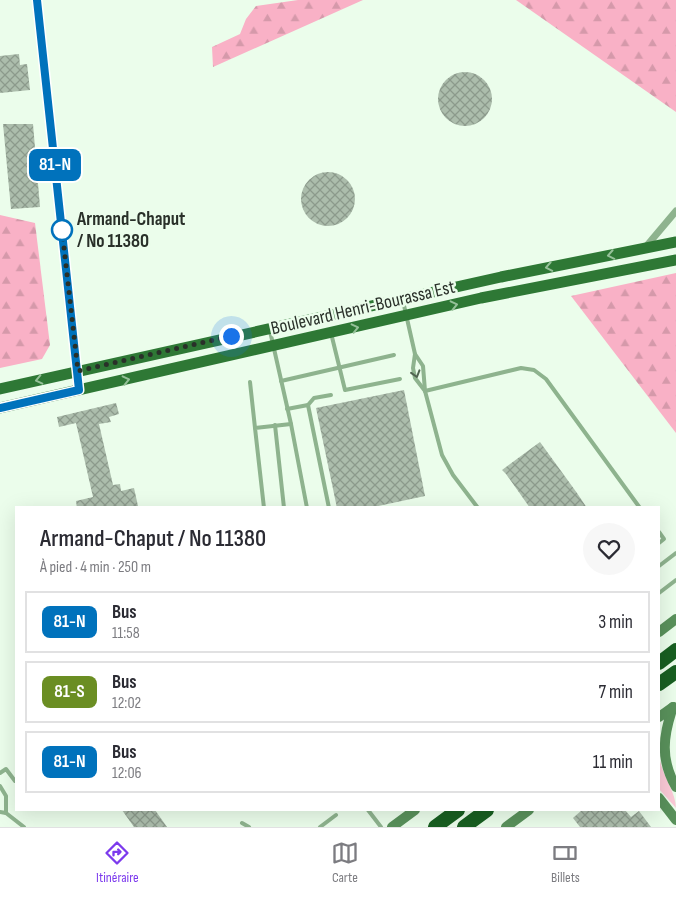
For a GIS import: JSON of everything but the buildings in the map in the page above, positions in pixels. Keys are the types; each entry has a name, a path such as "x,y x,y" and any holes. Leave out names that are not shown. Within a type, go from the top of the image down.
{"highway":[{"path":"660,662 676,650"},
{"path":"660,683 676,672"},
{"path":"434,827 457,811"},
{"path":"464,827 486,811"}],"main road":[{"name":"Boulevard Henri-Bourassa Est","path":"0,389 402,299 676,242"},
{"name":"Boulevard Henri-Bourassa Est","path":"0,408 517,291 676,260"}],"street":[{"path":"37,0 79,390"},
{"path":"644,248 676,211"},
{"path":"660,631 676,619"},
{"path":"660,716 674,706"},
{"path":"674,706 663,747 667,767 676,787"},
{"path":"660,799 676,820"},
{"path":"392,827 414,811"},
{"path":"506,827 528,811"}],"lane":[{"path":"402,299 415,354 423,366 426,391 442,455 453,475 476,506"},
{"path":"269,328 291,424 307,506"},
{"path":"331,333 345,390 400,379"},
{"path":"415,354 413,368 415,378 426,391"},
{"path":"281,381 394,355"},
{"path":"426,391 521,368 534,370 546,379 639,506"},
{"path":"250,382 264,506"},
{"path":"287,409 308,405 314,398 331,395"},
{"path":"308,405 329,506"},
{"path":"255,428 291,424"},
{"path":"275,425 284,506"},
{"path":"660,565 676,553"},
{"path":"660,591 676,580"},
{"path":"0,773 6,769 15,781"},
{"path":"0,786 6,796 6,813"},
{"path":"369,811 381,827"},
{"path":"0,812 6,813 24,827"},
{"path":"320,827 336,815"},
{"path":"243,827 242,823 249,827"}],"shaded area":[{"path":"660,762 674,796 676,808 660,790"}],"green space":[{"path":"298,0 363,0 213,67 212,47 240,34 246,19 256,6"},
{"path":"516,0 676,0 676,112"},
{"path":"0,215 35,223 50,345 42,359 0,368"},
{"path":"676,273 676,433 571,296"}],"bus line":[{"name":"81-N","path":"0,408 79,390 37,0"}],"place":[{"name":"Armand-Chaput / No 11380","path":"62,230"}],"route":[{"path":"62,230 78,371 231,336"}]}
